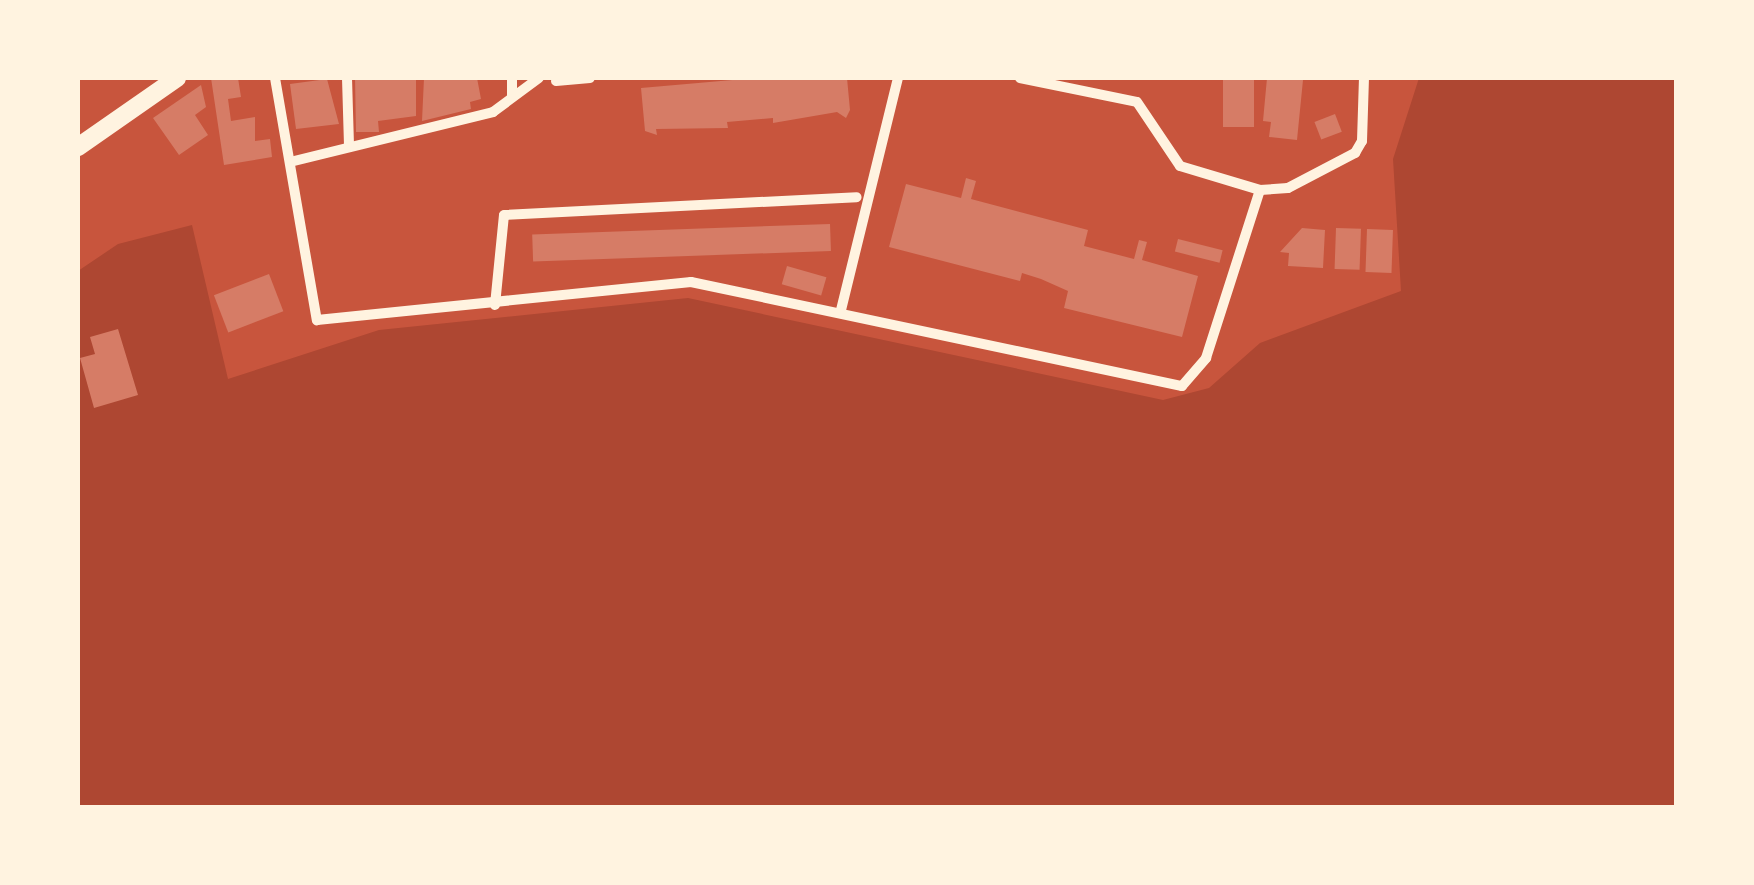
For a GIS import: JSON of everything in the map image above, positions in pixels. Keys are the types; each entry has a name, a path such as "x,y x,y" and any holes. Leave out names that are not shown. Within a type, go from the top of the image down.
{"street":[{"path":"78,147 177,78"},
{"path":"276,78 317,320 387,309 496,304 691,282 842,310 1182,386 1206,358 1260,190"},
{"path":"347,78 349,148"},
{"path":"512,78 512,97"},
{"path":"290,162 492,112 540,78"},
{"path":"556,82 590,78"},
{"path":"842,310 898,78"},
{"path":"1020,78 1137,102 1180,166 1260,190 1288,188 1355,152 1362,141 1364,78"},
{"path":"496,304 504,215 858,197"}],"shaded area":[{"path":"1419,78 1676,78 1676,807 78,808 78,271 118,244 192,225 228,379 379,330 688,298 1163,400 1209,388 1260,343 1401,291 1393,159"}],"building":[{"path":"211,78 238,78 241,97 228,99 231,121 255,117 255,141 270,139 272,157 224,165"},
{"path":"355,78 416,78 416,116 378,121 379,132 356,132"},
{"path":"424,78 477,78 481,99 470,102 471,109 422,121"},
{"path":"755,78 847,78 850,110 846,118 837,112 773,123 773,118 727,122 728,128 656,129 657,135 645,131 641,88"},
{"path":"1223,78 1254,78 1254,127 1223,127"},
{"path":"1267,78 1303,80 1297,140 1269,137 1271,122 1263,121"},
{"path":"327,79 339,124 296,129 290,84"},
{"path":"201,85 206,107 195,115 208,135 179,155 153,118"},
{"path":"1335,114 1342,132 1321,140 1314,122"},
{"path":"966,178 976,181 971,199 1088,230 1084,246 1134,259 1139,240 1147,242 1142,260 1198,276 1182,337 1064,308 1068,291 1022,273 1020,281 889,247 906,184 961,198"},
{"path":"830,224 831,251 533,261 532,234"},
{"path":"1302,228 1325,230 1323,268 1288,266 1289,253 1280,252"},
{"path":"1336,228 1361,229 1360,270 1335,269"},
{"path":"1367,229 1393,230 1391,273 1365,272"},
{"path":"1178,239 1223,250 1219,263 1175,252"},
{"path":"787,266 826,277 821,296 782,284"},
{"path":"269,274 283,311 228,332 214,295"},
{"path":"118,329 138,395 94,408 80,358 95,354 90,337"}]}
